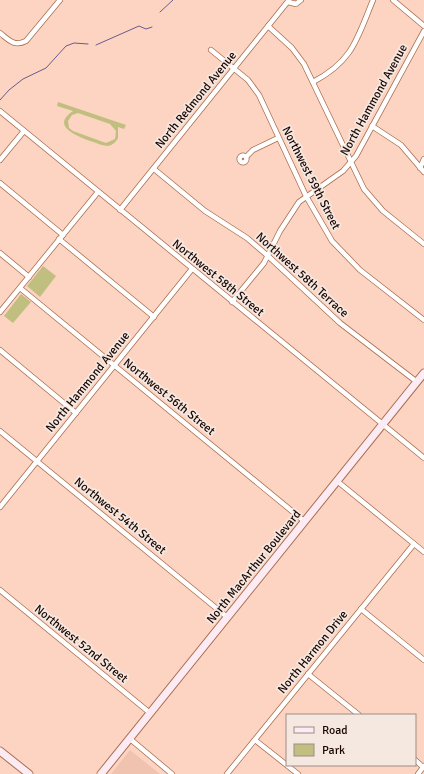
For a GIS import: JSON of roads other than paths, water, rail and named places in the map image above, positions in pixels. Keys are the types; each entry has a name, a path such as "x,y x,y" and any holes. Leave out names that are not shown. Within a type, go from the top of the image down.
{"main road":[{"name":"North MacArthur Boulevard","path":"101,774 424,373"},
{"path":"0,751 29,774"}],"street":[{"path":"0,33 13,43 20,44 26,41 60,0"},
{"name":"North Redmond Avenue","path":"120,210 289,1 296,4 301,0"},
{"path":"313,82 334,70 351,51 373,0"},
{"path":"393,0 424,26"},
{"path":"268,26 292,48 304,64 351,163 373,200 424,244"},
{"name":"North Hammond Avenue","path":"232,302 268,256 286,220 306,196 333,178 351,163 424,31"},
{"name":"Northwest 59th Street","path":"211,50 248,80 259,95 306,196 324,230 339,250 360,270 424,320"},
{"name":"Northwest 58th Street","path":"0,111 192,270 424,458"},
{"path":"372,126 401,145 424,172"},
{"path":"0,160 24,131"},
{"path":"246,157 253,150 278,138"},
{"path":"420,168 424,159"},
{"name":"Northwest 58th Terrace","path":"154,169 205,210 247,238 340,323 417,382"},
{"path":"0,183 63,235"},
{"path":"0,312 98,192"},
{"path":"59,240 154,317"},
{"path":"0,253 29,277"},
{"name":"North Hammond Avenue","path":"0,507 192,270"},
{"name":"Northwest 56th Street","path":"20,288 304,521"},
{"path":"0,350 76,413"},
{"name":"Northwest 54th Street","path":"0,431 227,617"},
{"path":"336,481 424,552"},
{"name":"North Harmon Drive","path":"228,774 414,544"},
{"name":"Northwest 52nd Street","path":"0,590 150,713"},
{"path":"361,609 424,660"},
{"path":"308,674 358,714"},
{"path":"130,738 172,774"},
{"path":"255,740 286,765"},
{"path":"416,761 424,767 418,774"},
{"path":"288,766 298,774"}],"waterway":[{"path":"160,12 173,0"},
{"path":"96,45 139,26 146,29 152,27"},
{"path":"0,100 9,90 23,79 46,68 66,46 74,43 88,44"}]}
